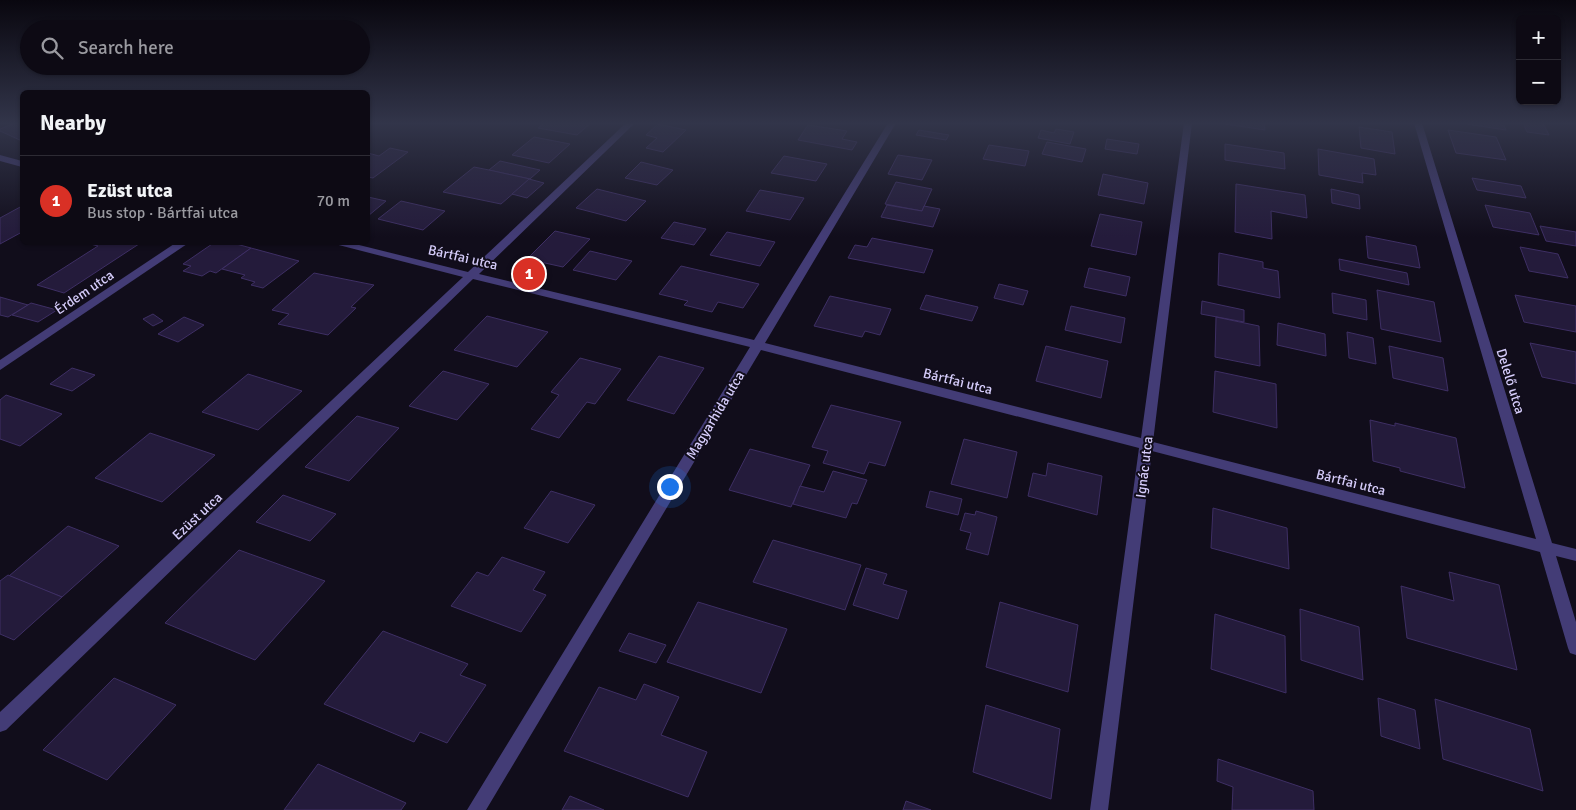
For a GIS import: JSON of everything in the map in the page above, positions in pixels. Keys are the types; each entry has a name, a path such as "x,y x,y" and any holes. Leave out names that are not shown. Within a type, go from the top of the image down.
{"street":[{"name":"Ezüst utca","path":"0,724 592,161"},
{"name":"Magyarhida utca","path":"476,810 869,161"},
{"name":"Ignác utca","path":"1098,810 1183,161"},
{"name":"Delelő utca","path":"1429,161 1576,648"},
{"name":"Érdem utca","path":"0,366 181,245"},
{"name":"Bártfai utca","path":"345,245 758,345 1576,555"}],"building":[{"path":"370,161 396,161 373,178 370,177"},
{"path":"500,161 540,170 530,179 489,170"},
{"path":"780,161 810,161 827,164 816,181 771,173"},
{"path":"895,161 932,161 922,180 888,174"},
{"path":"994,161 1026,161 1025,166"},
{"path":"1230,161 1284,161 1285,169"},
{"path":"1318,161 1374,161 1376,175 1362,173 1363,183 1319,175"},
{"path":"641,162 673,170 657,185 625,178"},
{"path":"474,167 530,179 501,204 443,192"},
{"path":"1103,174 1148,183 1144,204 1098,195"},
{"path":"1472,178 1521,186 1526,198 1477,190"},
{"path":"529,179 544,183 527,198 512,194"},
{"path":"896,182 932,189 922,211 885,204"},
{"path":"1236,184 1305,195 1307,218 1271,211 1272,239 1235,232"},
{"path":"597,189 646,201 626,221 576,208"},
{"path":"1331,189 1359,195 1360,209 1332,203"},
{"path":"760,190 804,198 790,220 746,211"},
{"path":"370,197 386,201 370,214"},
{"path":"401,201 445,211 423,230 378,219"},
{"path":"887,205 922,211 924,206 940,209 933,227 881,217"},
{"path":"1485,205 1530,213 1539,235 1493,227"},
{"path":"20,207 20,233 0,244 0,218"},
{"path":"1100,214 1142,222 1136,255 1091,246"},
{"path":"674,222 706,229 694,245 661,238"},
{"path":"1540,226 1576,232 1576,246 1546,241"},
{"path":"555,231 590,239 563,267 527,259"},
{"path":"727,232 775,242 760,266 710,255"},
{"path":"1366,236 1416,246 1420,268 1368,258"},
{"path":"872,238 933,250 924,273 848,258 855,245 867,247"},
{"path":"94,245 137,245 64,293 37,285 98,246"},
{"path":"211,245 240,245 251,248 216,273 210,271 202,276 183,271 191,266 183,264"},
{"path":"1520,247 1558,254 1568,278 1529,271"},
{"path":"251,248 299,261 263,288 251,285 255,282 241,278 245,275 222,269"},
{"path":"590,251 632,261 616,280 573,270"},
{"path":"1219,253 1263,262 1263,268 1278,271 1280,298 1218,285"},
{"path":"1339,259 1407,273 1409,285 1340,270"},
{"path":"681,266 759,284 743,308 718,302 712,312 684,305 688,301 659,294"},
{"path":"1089,268 1130,277 1126,296 1084,287"},
{"path":"314,273 374,285 351,307 356,308 328,335 278,324 289,314 272,310"},
{"path":"999,284 1028,291 1023,305 994,298"},
{"path":"1377,290 1434,302 1441,342 1381,329"},
{"path":"1332,293 1366,300 1367,320 1333,313"},
{"path":"926,295 978,307 972,321 920,309"},
{"path":"1515,295 1576,306 1576,332 1524,322"},
{"path":"830,296 891,309 880,335 865,331 862,337 814,326"},
{"path":"0,297 28,305 8,317 0,315"},
{"path":"1202,301 1244,310 1244,322 1201,314"},
{"path":"31,303 57,310 38,322 12,315"},
{"path":"1071,306 1125,318 1121,343 1065,330"},
{"path":"153,314 163,321 153,326 143,319"},
{"path":"487,316 548,332 517,367 454,350"},
{"path":"184,317 204,325 178,342 158,334"},
{"path":"1216,317 1259,326 1260,366 1215,357"},
{"path":"1278,323 1325,334 1326,356 1277,345"},
{"path":"1347,332 1373,338 1376,364 1349,358"},
{"path":"1530,343 1576,352 1576,384 1542,377"},
{"path":"1046,346 1108,361 1101,398 1036,381"},
{"path":"1389,346 1443,358 1448,391 1393,378"},
{"path":"659,356 704,368 674,414 627,400"},
{"path":"580,358 621,369 595,404 587,402 559,438 531,429 559,395 551,392"},
{"path":"72,368 95,375 72,391 50,384"},
{"path":"443,371 489,384 457,420 409,406"},
{"path":"1215,371 1276,384 1277,428 1213,412"},
{"path":"248,374 302,391 258,430 202,412"},
{"path":"6,395 62,414 20,446 0,439 0,400"},
{"path":"831,405 901,422 885,466 869,462 864,474 823,463 828,451 812,447"},
{"path":"357,416 399,428 349,481 305,467"},
{"path":"1370,420 1395,426 1395,423 1456,438 1465,488 1400,471 1400,468 1373,461"},
{"path":"150,433 215,455 162,502 95,478"},
{"path":"964,439 1017,452 1007,498 951,484"},
{"path":"750,449 810,465 791,507 729,490"},
{"path":"1048,463 1102,476 1097,515 1028,496 1033,473 1046,476"},
{"path":"833,471 867,480 857,504 852,503 846,518 793,504 800,486 824,492"},
{"path":"551,491 595,505 568,543 524,528"},
{"path":"930,491 962,499 958,515 926,507"},
{"path":"283,495 336,514 310,541 256,522"},
{"path":"1213,508 1287,528 1289,569 1211,548"},
{"path":"976,511 997,517 988,555 966,549 971,533 960,530 965,513 975,515"},
{"path":"68,526 119,546 62,597 9,576"},
{"path":"773,540 861,565 845,610 753,582"},
{"path":"239,550 325,581 255,660 165,623"},
{"path":"502,557 545,572 533,590 546,595 521,632 451,606 477,572 488,576"},
{"path":"866,568 887,574 883,584 907,591 898,619 853,605"},
{"path":"1449,572 1499,585 1517,670 1407,638 1401,586 1454,601"},
{"path":"8,575 62,597 14,640 0,634 0,581"},
{"path":"698,602 787,629 761,693 667,662"},
{"path":"1000,602 1078,625 1068,692 986,667"},
{"path":"1300,609 1359,627 1363,680 1301,660"},
{"path":"1215,614 1285,636 1286,693 1211,669"},
{"path":"383,631 468,664 460,675 486,685 447,743 420,732 414,742 324,704"},
{"path":"629,633 666,645 656,663 619,651"},
{"path":"114,678 176,705 107,780 43,750"},
{"path":"644,684 679,697 661,735 707,752 688,797 564,751 599,687 636,700"},
{"path":"1378,698 1415,710 1420,749 1381,736"},
{"path":"1435,699 1530,729 1543,791 1443,759"},
{"path":"986,705 1060,729 1051,799 973,772"},
{"path":"1218,759 1313,791 1314,810 1232,810 1233,787 1217,781"},
{"path":"318,764 406,803 401,810 284,810"},
{"path":"570,796 604,810 562,810"},
{"path":"906,801 931,810 903,810"}],"place":[{"name":"Ezüst utca","path":"529,274"}]}
